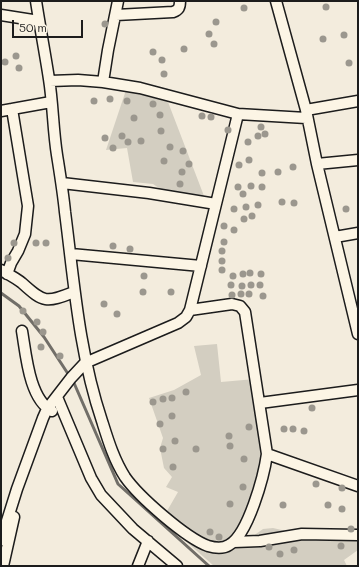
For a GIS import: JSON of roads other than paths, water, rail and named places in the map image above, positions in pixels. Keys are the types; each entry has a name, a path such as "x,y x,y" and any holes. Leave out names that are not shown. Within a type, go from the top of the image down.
{"street":[{"path":"36,1 50,81 57,155 71,254 74,292 86,363 98,410 114,456 131,484 163,514 200,542 214,548 223,548 234,542 239,537 261,483 265,469 267,454 260,402 254,376 247,317 243,309 236,304 232,304 190,310"},
{"path":"103,82 118,1"},
{"path":"116,15 173,12 179,7 180,1"},
{"path":"276,1 306,114 358,334"},
{"path":"1,15 39,21"},
{"path":"50,81 78,80 103,82 140,88 206,107 238,114 306,114 358,101"},
{"path":"1,111 51,102"},
{"path":"12,109 28,206 25,234 18,251 4,272 15,278 30,292 41,299 52,300 74,292"},
{"path":"1,540 35,438 52,405 71,378 86,363 171,326 186,316 190,310 238,114"},
{"path":"317,164 358,160"},
{"path":"62,183 149,193 216,204"},
{"path":"334,237 358,233"},
{"path":"71,254 201,266"},
{"path":"22,330 27,363 32,381 42,402 52,405 96,488 133,529 177,566"},
{"path":"260,402 358,390"},
{"path":"3,566 14,515 52,405"},
{"path":"267,454 358,486"},
{"path":"234,542 260,541 302,534 358,535"},
{"path":"138,566 148,541"}],"waterway":[{"path":"1,293 19,306 44,337 74,383 118,484 209,566"}]}
